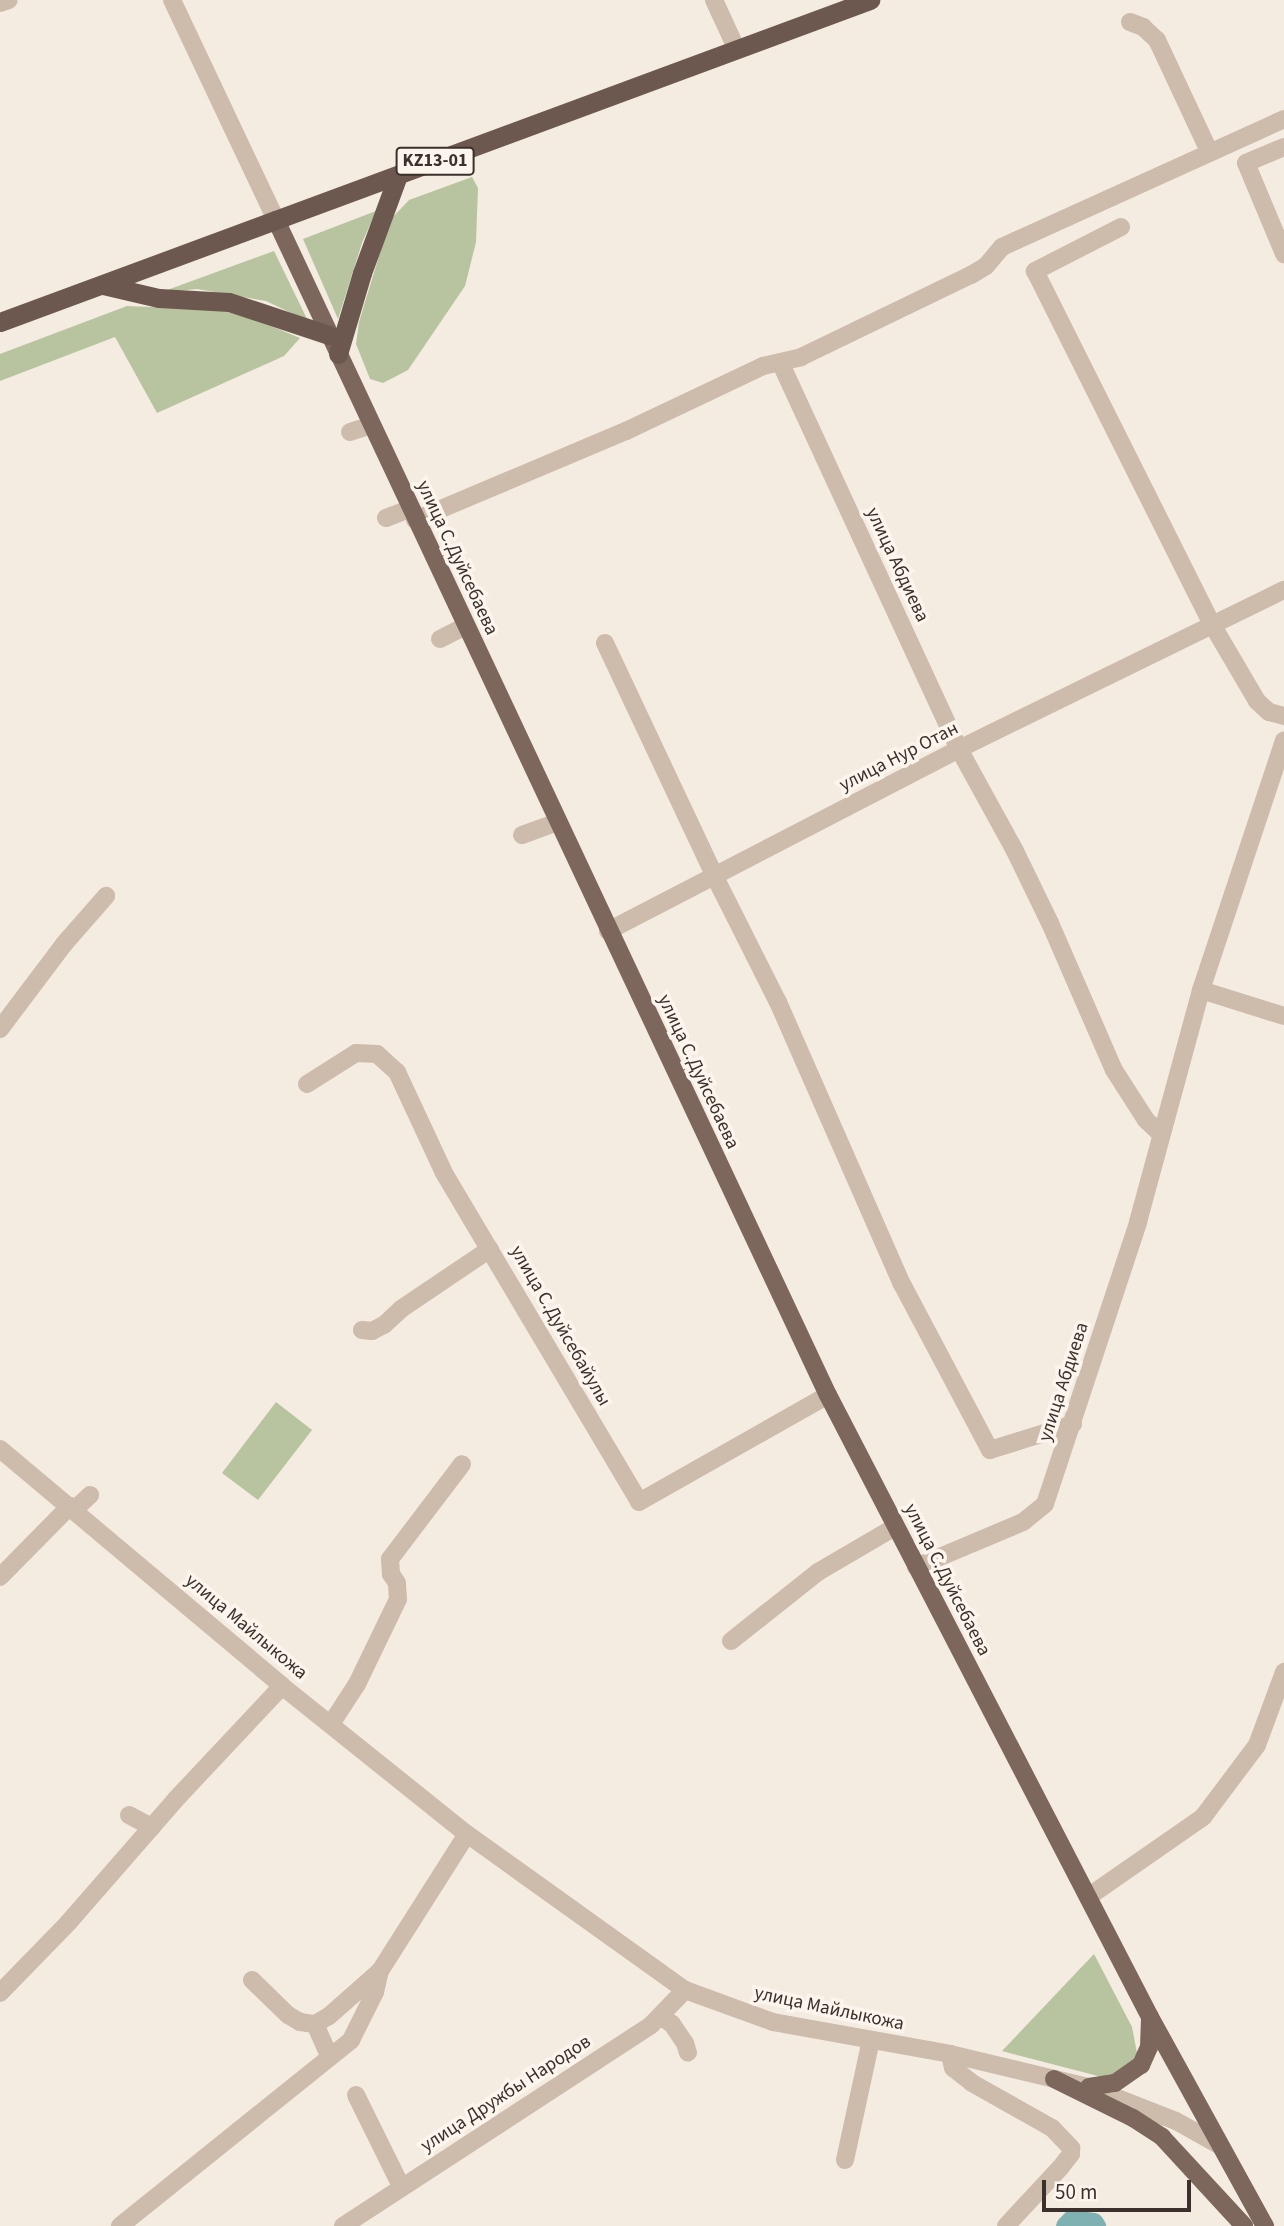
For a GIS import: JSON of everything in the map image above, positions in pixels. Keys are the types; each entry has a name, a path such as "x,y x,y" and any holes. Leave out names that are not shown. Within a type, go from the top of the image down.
{"highway":[{"name":"KZ13-01","path":"0,322 870,0"},
{"path":"338,354 362,273 398,175"},
{"path":"102,285 159,298 229,302 329,335"}],"main road":[{"name":"улица С.Дуйсебаева","path":"276,220 828,1395 1150,2017 1265,2226"},
{"path":"1089,2087 1115,2083 1141,2065 1149,2047 1150,2017"},
{"path":"1054,2079 1133,2118 1162,2137 1244,2226"}],"street":[{"path":"0,3 9,0"},
{"name":"улица С.Дуйсебаева","path":"172,0 276,220"},
{"path":"714,0 737,50"},
{"path":"1130,22 1143,27 1157,40 1209,150"},
{"path":"386,518 413,514 626,431 763,366 781,364 971,275 986,265 1002,247 1209,150 1284,119"},
{"path":"1284,147 1246,163 1284,254"},
{"path":"1121,227 1035,271 1213,626 1257,701 1269,712 1284,716"},
{"name":"улица Абдиева","path":"781,364 959,749 1021,863 1114,1070 1146,1120 1161,1134"},
{"path":"350,432 371,425"},
{"name":"улица Нур Отан","path":"608,931 959,749 1284,590"},
{"path":"440,639 465,626"},
{"path":"605,643 714,875 778,1002 902,1284 990,1450 1073,1424"},
{"name":"улица Абдиева","path":"916,1567 1023,1522 1045,1504 1138,1222 1201,990 1284,740"},
{"path":"522,835 557,822"},
{"path":"0,1029 64,944 106,896"},
{"path":"1201,990 1284,1016"},
{"name":"улица С.Дуйсебайулы","path":"307,1084 356,1053 377,1054 397,1072 444,1173 639,1502 828,1395"},
{"path":"362,1330 372,1331 384,1325 401,1310 490,1248"},
{"name":"улица Майлыкожа","path":"0,1449 282,1686 467,1834 685,1990 773,2022 950,2054 1089,2087 1176,2121 1219,2145"},
{"path":"331,1724 357,1684 398,1599 397,1583 391,1574 390,1559 462,1464"},
{"path":"0,1577 90,1494"},
{"path":"732,1641 778,1612 818,1572 895,1527"},
{"path":"1088,1897 1203,1817 1257,1745 1284,1672"},
{"path":"0,1993 68,1923 282,1686"},
{"path":"130,1815 152,1827"},
{"path":"120,2226 351,2040 363,2020 380,1971 467,1834"},
{"path":"252,1980 288,2015 300,2022 315,2024 329,2016 380,1971"},
{"name":"улица Дружбы Народов","path":"344,2226 401,2186 652,2025 685,1990"},
{"path":"660,2016 671,2024 685,2043 688,2053"},
{"path":"315,2024 329,2056"},
{"path":"845,2160 871,2040"},
{"path":"950,2054 953,2068 972,2083 1052,2129 1071,2148 1071,2154 1060,2168 1006,2226"},
{"path":"356,2095 401,2186"}],"green space":[{"path":"472,177 478,188 476,242 465,286 408,370 383,383 370,379 356,344 359,322 390,220 409,200"},
{"path":"376,211 362,243 338,319 303,239"},
{"path":"274,251 308,321 266,301 197,289 159,293"},
{"path":"127,306 219,310 249,317 300,338 284,356 157,413 115,337 0,381 0,354"},
{"path":"276,1402 312,1430 258,1500 222,1473"},
{"path":"1094,1954 1132,2027 1137,2053 1130,2066 1116,2076 1098,2076 1002,2051"}],"waterway":[{"path":"1066,2226 1072,2220 1093,2223 1095,2226"}]}
